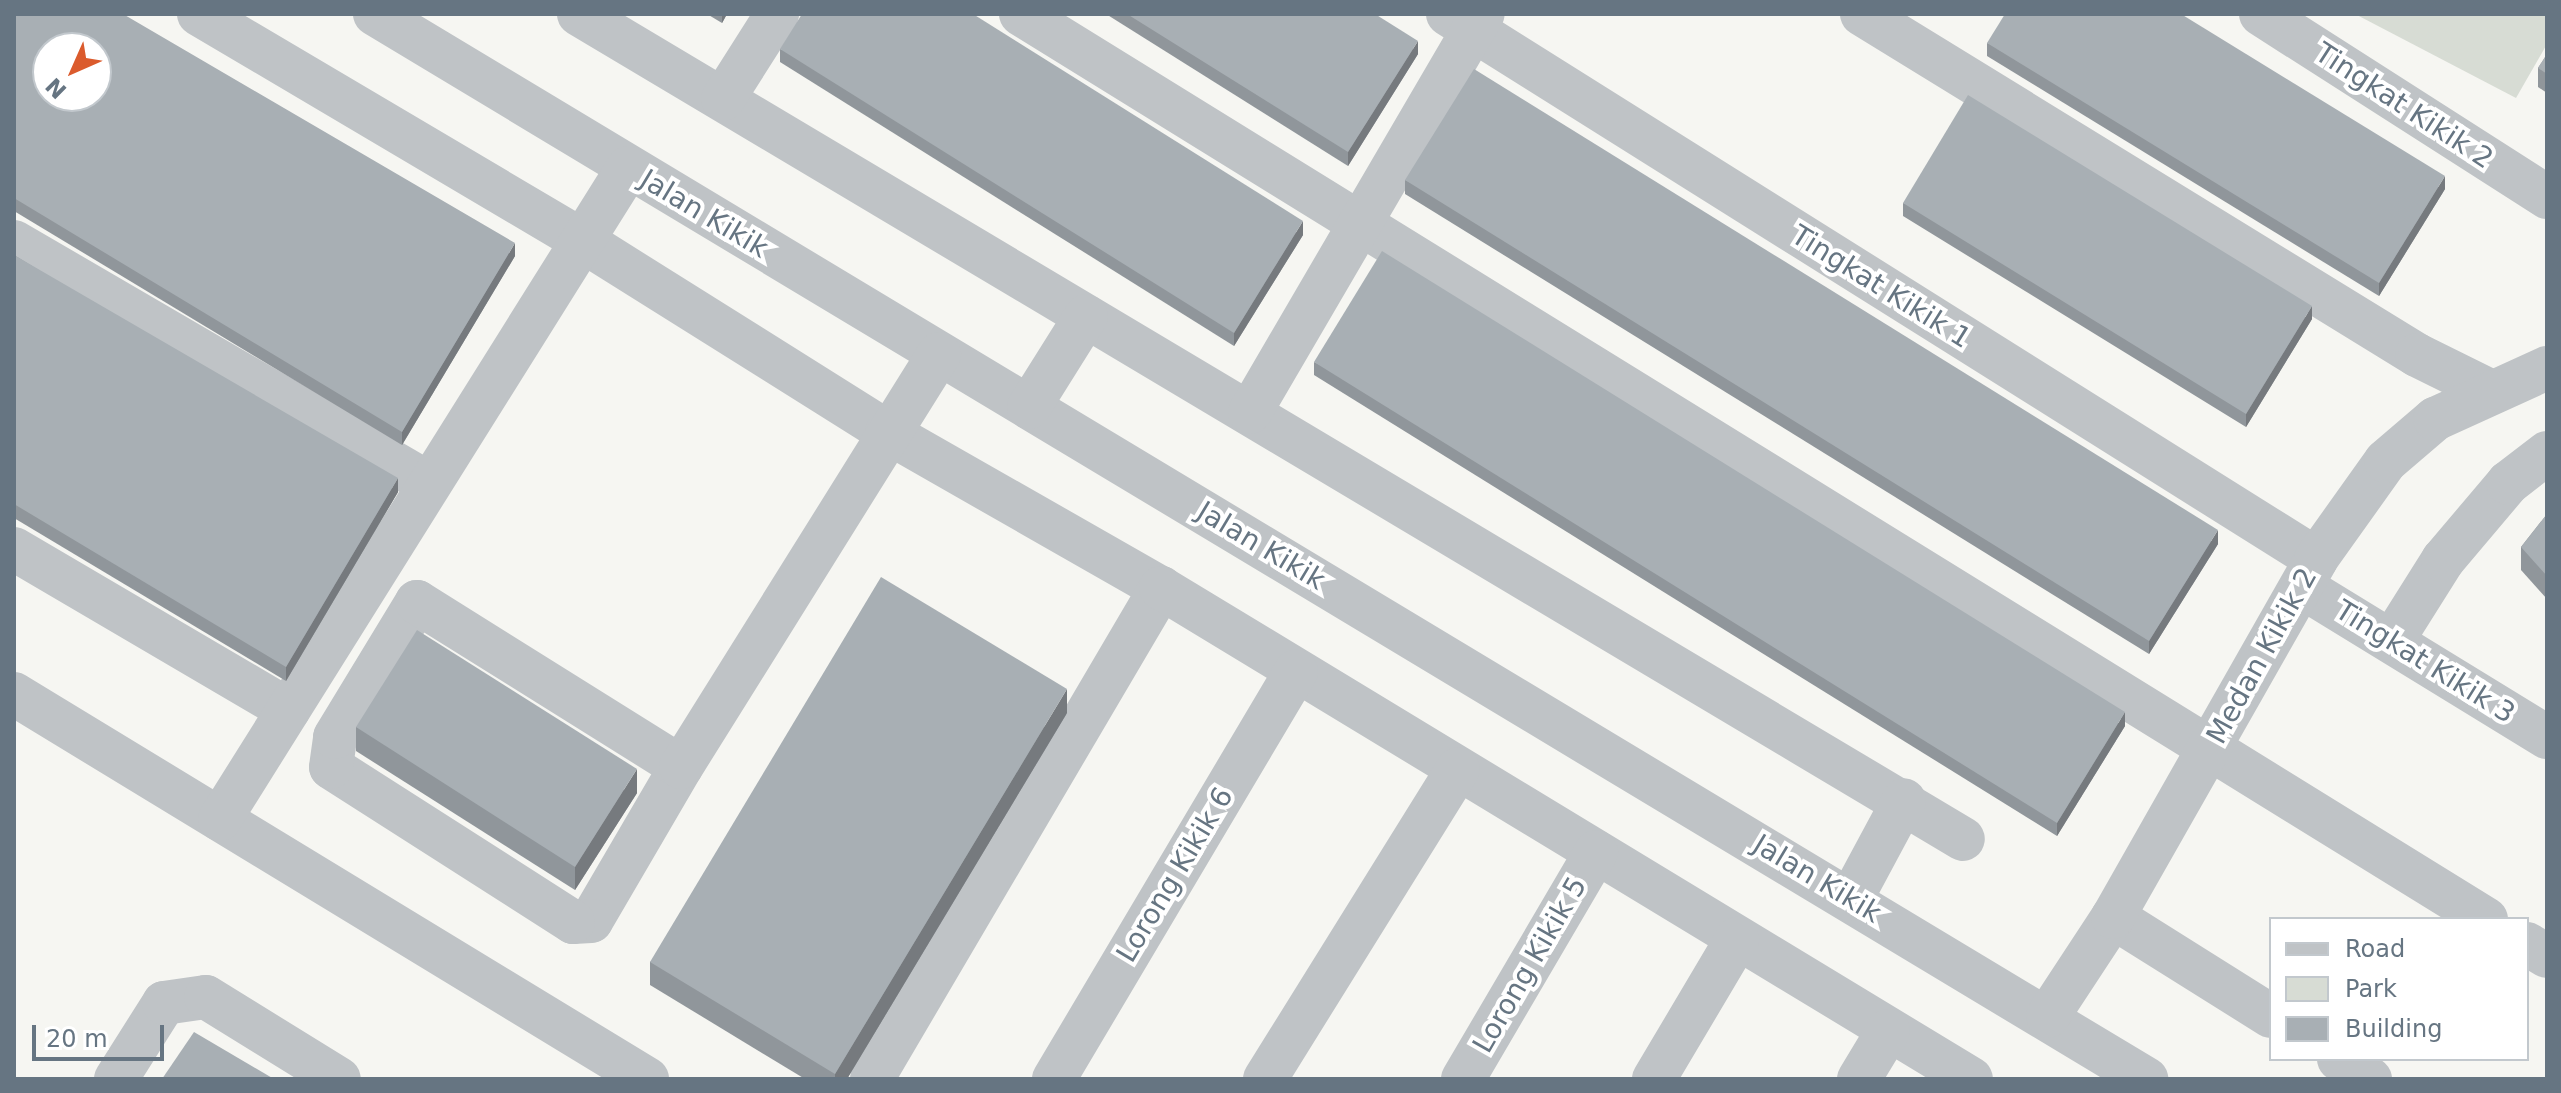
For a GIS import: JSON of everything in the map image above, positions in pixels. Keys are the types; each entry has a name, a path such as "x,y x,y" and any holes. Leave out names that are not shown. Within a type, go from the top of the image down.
{"street":[{"path":"199,14 583,241 887,432 1161,588 1971,1079"},
{"name":"Jalan Kikik","path":"375,14 2048,1016 2146,1079"},
{"path":"579,14 1904,800 1963,839"},
{"path":"723,99 777,14"},
{"path":"1021,14 1360,220 2208,751 2483,917"},
{"path":"1862,14 2417,355 2492,392"},
{"name":"Tingkat Kikik 2","path":"2261,14 2547,197"},
{"path":"1250,412 1360,220 1468,19"},
{"name":"Tingkat Kikik 1","path":"1468,19 2309,573"},
{"path":"220,819 628,168"},
{"path":"14,242 429,484"},
{"path":"1029,407 1086,316"},
{"path":"681,767 417,602 335,737 331,767 573,922 591,921 681,767 887,432 939,354"},
{"name":"Medan Kikik 2","path":"2048,1016 2113,917 2309,573 2386,461 2435,419 2547,368"},
{"path":"2392,641 2443,560 2508,483 2547,453"},
{"path":"14,549 288,710"},
{"name":"Tingkat Kikik 3","path":"2309,573 2392,641 2547,737"},
{"path":"872,1079 1161,588"},
{"name":"Lorong Kikik 6","path":"1054,1079 1296,671"},
{"path":"14,694 647,1079"},
{"path":"1265,1079 1458,769"},
{"path":"1851,899 1904,800"},
{"name":"Lorong Kikik 5","path":"1463,1079 1596,852"},
{"path":"2113,917 2269,1015"},
{"path":"1654,1079 1737,939"},
{"path":"2529,945 2547,956"},
{"path":"116,1079 164,1003 206,997 339,1079"},
{"path":"1859,1079 1888,1031"},
{"path":"2342,1061 2370,1079"}],"green space":[{"path":"2355,14 2547,14 2547,44 2516,98"}],"building":[{"path":"14,14 123,14 515,243 402,432 14,198"},
{"path":"802,14 973,14 1303,221 1234,333 780,49"},
{"path":"1127,14 1375,14 1418,41 1348,152"},
{"path":"2005,14 2181,14 2445,176 2379,283 1987,43"},
{"path":"2547,54 2547,74 2538,68"},
{"path":"1474,69 2218,530 2149,641 1405,180"},
{"path":"1968,95 2312,306 2246,414 1903,203"},
{"path":"1382,251 2125,712 2057,823 1314,362"},
{"path":"14,255 398,478 286,667 14,504"},
{"path":"2547,514 2547,576 2521,547"},
{"path":"881,577 1067,689 835,1074 650,962"},
{"path":"417,630 637,769 575,867 356,727"},
{"path":"194,1032 274,1079 162,1079"}]}
